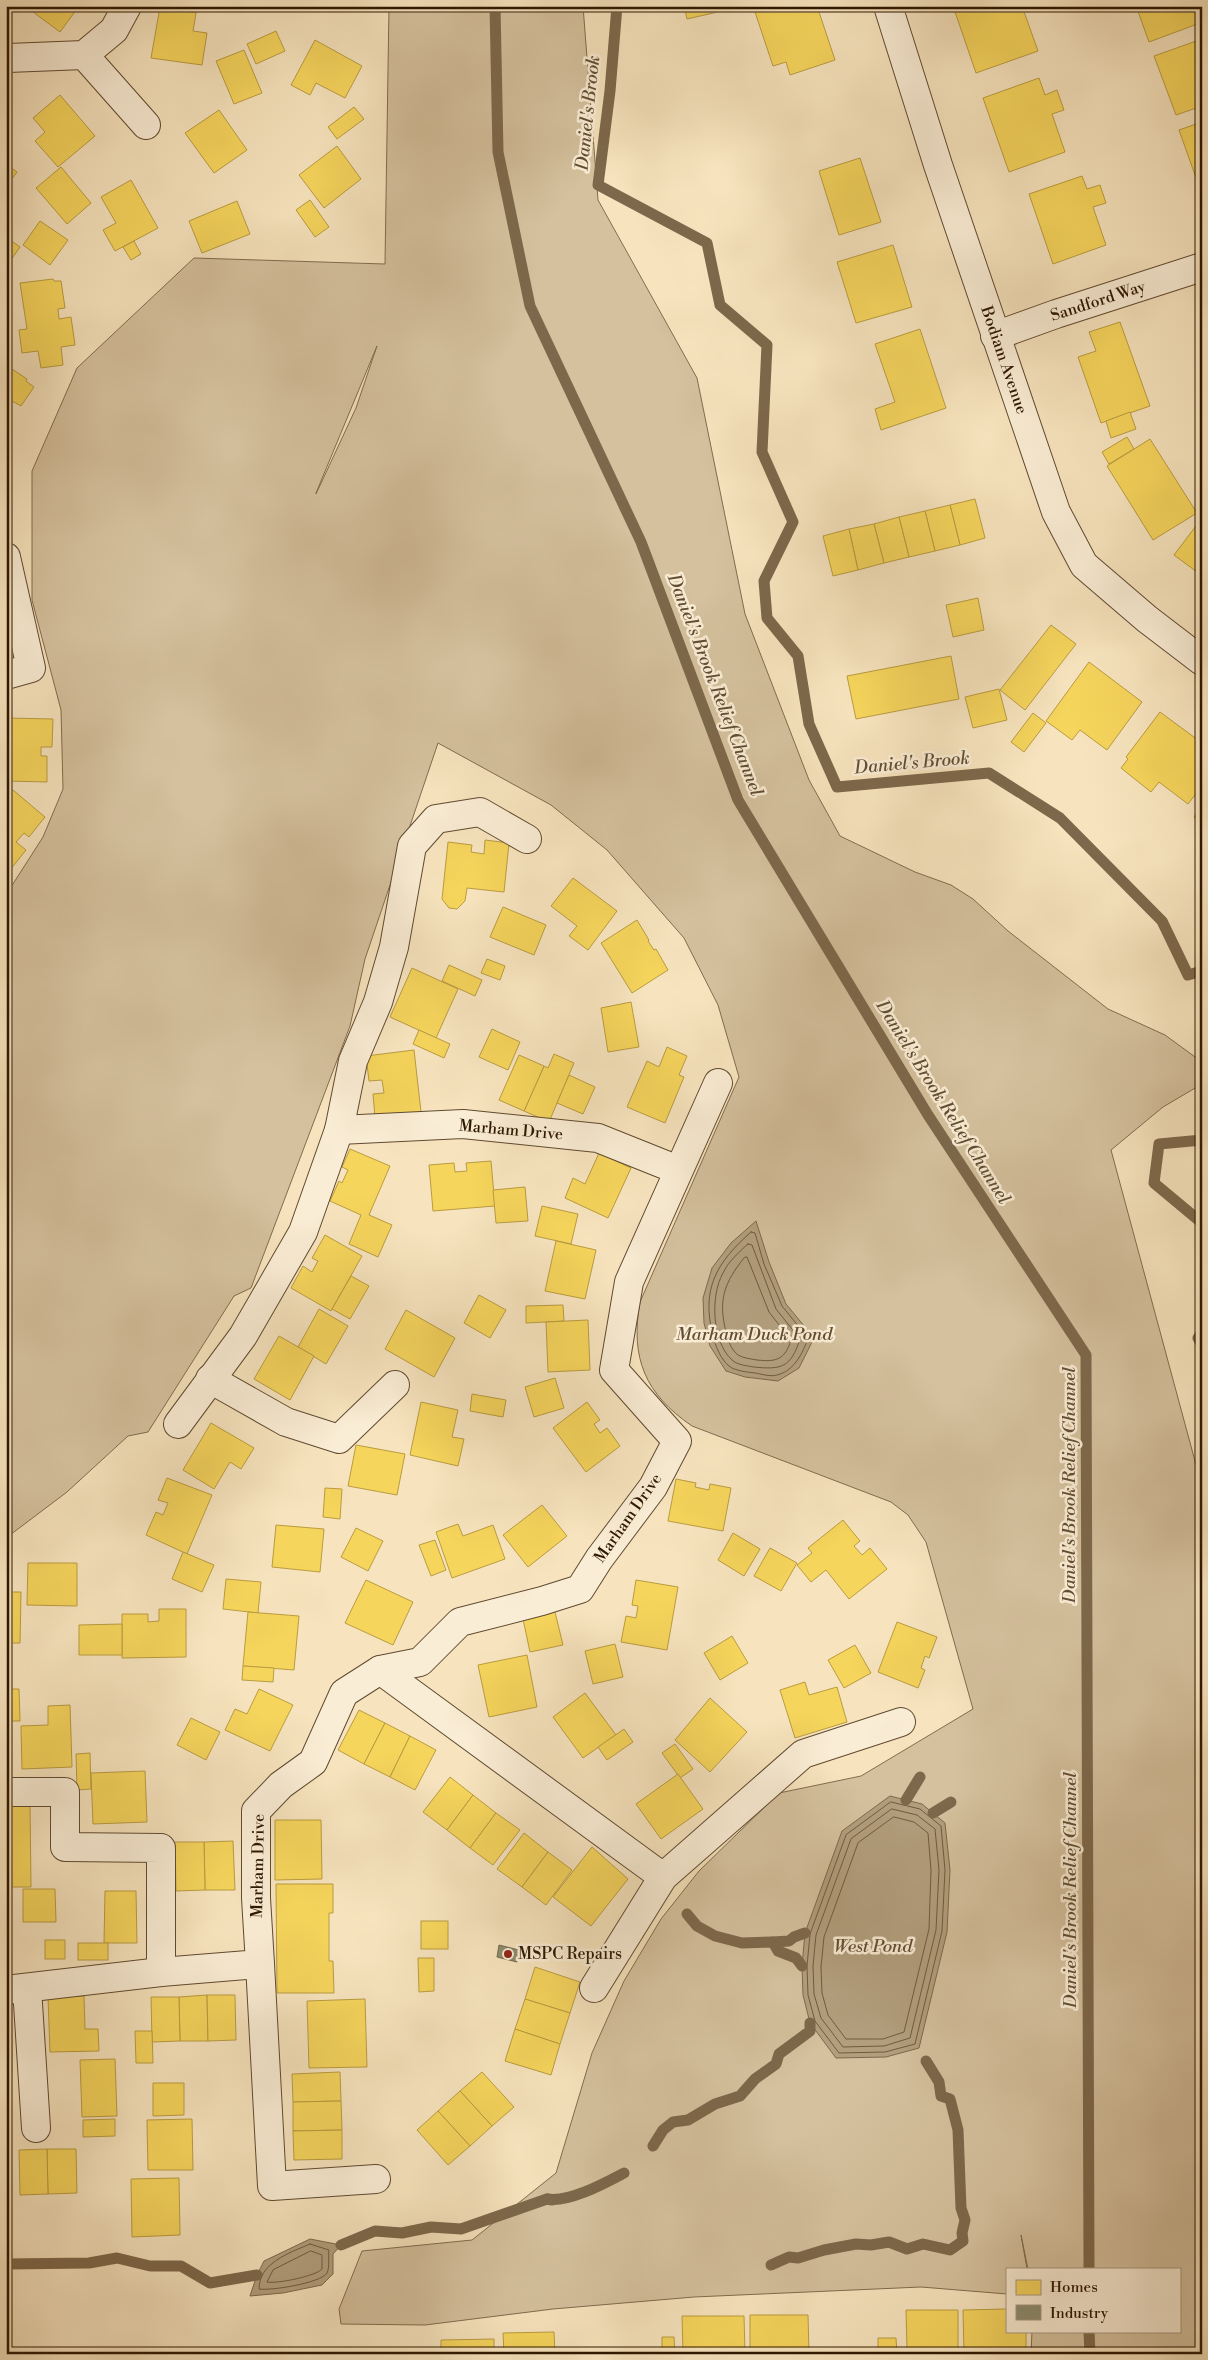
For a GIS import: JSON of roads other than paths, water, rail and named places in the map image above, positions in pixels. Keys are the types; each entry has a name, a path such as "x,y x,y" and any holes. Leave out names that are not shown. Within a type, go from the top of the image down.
{"street":[{"path":"6,60 8,58 84,55 114,30 127,6"},
{"name":"Bodiam Avenue","path":"888,6 995,336 1056,512 1084,565 1140,613 1202,661"},
{"path":"84,55 146,126"},
{"name":"Sandford Way","path":"995,336 1056,314 1202,267"},
{"path":"6,557 30,668 6,675"},
{"path":"178,1424 243,1336 303,1232 339,1130 353,1061 378,1002 394,947 412,846 436,819 480,812 527,839"},
{"name":"Marham Drive","path":"376,2179 272,2186 256,1898 256,1811 281,1785 313,1762 344,1693 380,1670 420,1662 460,1622 580,1589 599,1559 653,1487 677,1441 614,1370 630,1282 718,1083"},
{"name":"Marham Drive","path":"339,1130 463,1124 598,1138 678,1170"},
{"path":"210,1379 286,1422 339,1438 395,1385"},
{"path":"380,1670 663,1877"},
{"path":"594,1988 663,1877 803,1754 901,1722"},
{"path":"6,1792 65,1792 65,1847 161,1848 161,1972"},
{"path":"36,2128 17,1989 161,1972 260,1964"}],"water":[{"name":"Marham Duck Pond","path":"756,1221 769,1262 786,1304 814,1338 799,1368 778,1381 745,1377 726,1371 710,1346 704,1323 703,1298 712,1268 731,1243"},
{"name":"West Pond","path":"890,1796 922,1804 945,1823 950,1870 947,1932 919,2048 886,2057 836,2058 810,2023 803,1995 802,1966 805,1933 842,1831"},
{"path":"310,2239 341,2245 333,2254 333,2274 322,2285 283,2293 250,2296 264,2261"}],"waterway":[{"name":"Daniel's Brook Relief Channel","path":"495,6 498,152 530,306 641,542 738,800 928,1115 1086,1355 1089,2268"},
{"name":"Daniel's Brook","path":"617,6 610,91 598,185 707,243 720,305 767,345 762,452 793,522 764,581 767,618 798,656 809,724 837,787 989,773 1060,818 1162,921 1188,975 1202,971"},
{"name":"Daniel's Brook","path":"1202,1140 1159,1144 1154,1183 1202,1223"},
{"name":"Daniel's Brook","path":"1202,1332 1198,1338 1202,1345"},
{"path":"906,1800 920,1777"},
{"path":"933,1813 951,1802"},
{"path":"687,1914 697,1926 715,1936 742,1943 773,1942 778,1951 796,1958 802,1966"},
{"path":"773,1942 789,1941 805,1933"},
{"path":"653,2146 663,2130 673,2122 688,2120 715,2104 740,2096 755,2079 776,2064 779,2054 810,2031 810,2023"},
{"path":"771,2265 789,2257 798,2258 824,2250 856,2244 871,2245 889,2242 907,2249 923,2244 950,2250 963,2241 962,2233 965,2220 961,2208 958,2130 950,2099 941,2096 939,2082 926,2061"},
{"path":"547,2199 566,2198 576,2195 624,2173"},
{"path":"341,2245 375,2231 402,2233 431,2227 461,2229 547,2199 552,2200"},
{"path":"6,2264 89,2263 117,2258 150,2266 181,2266 210,2283 257,2275"},
{"name":"Daniel's Brook Relief Channel","path":"1089,2332 1090,2354"}],"place":[{"name":"MSPC Repairs","path":"508,1954"}]}
